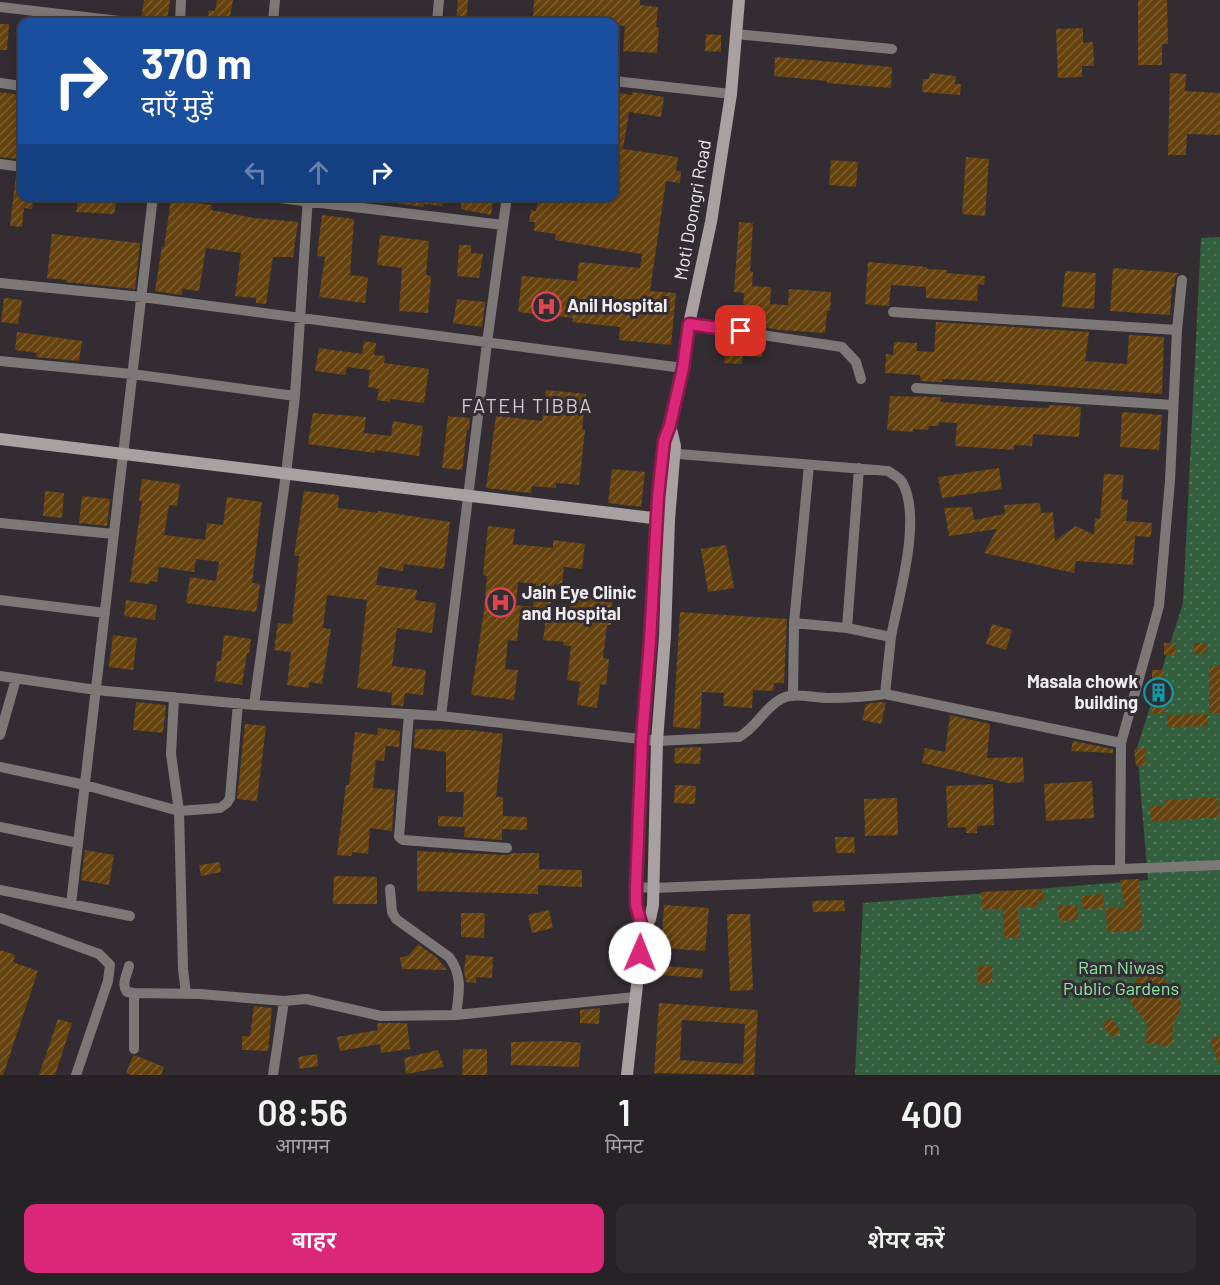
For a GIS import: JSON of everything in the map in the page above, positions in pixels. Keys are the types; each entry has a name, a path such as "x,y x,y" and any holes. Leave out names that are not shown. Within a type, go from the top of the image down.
{"street":[{"path":"43,12 45,0"},
{"path":"180,18 182,0"},
{"path":"273,18 275,0"},
{"path":"437,18 439,0"},
{"name":"Moti Doongri Road","path":"627,1075 643,931 636,905 636,887 642,739 656,519 668,453 674,439 670,425 711,222 731,94 739,0"},
{"path":"0,7 94,18"},
{"path":"736,34 892,49"},
{"path":"618,81 731,94"},
{"path":"0,83 18,85"},
{"path":"0,164 18,166"},
{"path":"71,904 152,201"},
{"path":"254,705 295,396 308,201"},
{"path":"323,201 503,225"},
{"path":"441,716 506,201"},
{"path":"1120,869 1121,743 1159,606 1170,481 1177,330 1182,280"},
{"path":"0,283 142,297 683,368"},
{"path":"893,312 1177,330"},
{"path":"689,324 842,347 856,362 861,379"},
{"path":"0,361 132,374 295,396"},
{"path":"916,388 1173,405"},
{"path":"0,439 669,520"},
{"path":"668,453 888,471 902,480 908,499 910,528 891,638 885,694"},
{"name":"Moti Doongri Road","path":"643,931 650,919 654,888 657,741 664,652 669,520 668,453"},
{"path":"793,696 794,623 808,465"},
{"path":"846,628 859,468"},
{"path":"0,523 114,534"},
{"path":"0,600 105,613"},
{"path":"794,623 846,628 891,638"},
{"path":"649,651 664,652"},
{"path":"0,676 96,690 254,705 441,716 657,741 739,737 748,733 771,706 782,699 793,696 826,698 885,694 1121,743"},
{"path":"0,735 16,679"},
{"path":"174,697 171,754 179,812 183,969 186,994"},
{"path":"0,767 85,785 179,812 220,808 230,798 238,703"},
{"path":"410,714 399,837 402,840 507,848"},
{"path":"0,827 78,843"},
{"path":"636,887 1220,865"},
{"path":"390,889 392,912 396,919 449,957 455,965 460,988 456,1015"},
{"path":"0,890 130,916"},
{"path":"0,918 99,954 110,965 108,981 76,1075"},
{"path":"129,966 124,984 127,992 284,1001 306,999 381,1016 456,1015 635,997"},
{"path":"134,993 134,1049"},
{"path":"273,1075 284,1001"}],"green space":[{"name":"Ram Niwas Public Gardens","path":"1220,237 1220,1075 855,1075 863,903 1148,880 1137,748 1183,603 1201,238"}],"building":[{"path":"144,0 170,0 168,18 141,18"},
{"path":"217,0 233,0 230,18 207,18 209,10 215,11"},
{"path":"458,0 468,0 466,18 456,18"},
{"path":"534,0 640,0 640,5 658,7 657,53 623,51 625,26 618,25 618,18 533,17"},
{"path":"1138,0 1167,0 1168,44 1162,44 1162,65 1138,65"},
{"path":"0,24 9,24 7,50 0,50"},
{"path":"1083,28 1083,43 1093,42 1094,66 1082,66 1082,77 1058,78 1056,29"},
{"path":"706,34 721,35 721,52 705,51"},
{"path":"775,57 892,67 891,88 774,76"},
{"path":"930,73 956,76 955,84 961,84 960,95 922,92 923,79 929,79"},
{"path":"1170,73 1186,74 1185,91 1220,93 1220,135 1187,134 1186,155 1168,155"},
{"path":"0,92 18,94 18,159 0,157"},
{"path":"632,92 664,97 661,117 629,112 623,149 678,157 676,171 681,171 680,183 666,181 650,291 676,293 671,345 619,340 620,327 572,322 573,318 518,312 522,276 577,281 579,262 640,268 642,254 555,240 556,234 534,231 535,222 529,222 531,210 536,211 538,201 618,201 618,93 632,95"},
{"path":"966,157 989,159 985,216 962,214"},
{"path":"831,160 858,162 856,187 829,185"},
{"path":"16,174 18,174 18,201 33,201 32,209 24,208 22,227 10,226"},
{"path":"78,201 116,201 114,214 76,212"},
{"path":"171,201 212,205 211,210 254,218 298,222 293,257 273,257 266,304 256,303 256,298 235,296 241,253 206,248 199,291 182,289 182,295 155,291 162,247 164,247"},
{"path":"442,201 442,206 424,204 423,207 389,202"},
{"path":"462,201 493,201 491,215 461,209"},
{"path":"322,215 354,219 350,275 368,277 365,303 319,297 325,257 317,256"},
{"path":"739,222 753,223 750,271 753,272 752,286 771,287 770,304 788,305 789,289 831,292 825,333 780,330 742,324 744,293 734,292"},
{"path":"52,234 140,243 135,289 47,278"},
{"path":"380,235 429,241 426,275 431,276 428,313 399,311 402,268 377,265"},
{"path":"459,245 471,245 471,253 483,254 479,278 457,276"},
{"path":"868,262 927,267 927,269 947,270 947,273 985,276 984,285 978,284 977,301 926,298 926,287 891,285 889,306 865,304"},
{"path":"1113,268 1179,273 1172,287 1170,315 1110,311"},
{"path":"1065,271 1096,273 1094,309 1062,307"},
{"path":"4,298 22,300 18,324 1,322"},
{"path":"457,299 485,302 482,327 453,323"},
{"path":"936,322 1089,332 1085,361 1127,364 1129,335 1164,337 1162,394 972,380 921,381 920,375 885,373 886,354 893,355 894,342 917,343 917,351 934,352"},
{"path":"17,332 82,341 79,361 36,357 37,353 15,350"},
{"path":"726,337 762,343 762,357 743,356 742,364 724,363"},
{"path":"364,341 376,343 374,355 385,356 384,363 429,369 424,403 390,399 390,402 377,400 379,389 368,387 370,370 347,367 345,375 315,371 319,348 362,354"},
{"path":"546,390 586,394 579,485 556,483 556,488 532,486 531,493 486,488 496,416 542,421"},
{"path":"890,396 941,397 940,402 1019,407 1049,408 1049,405 1081,407 1079,437 1033,434 1032,446 1014,445 1014,450 955,446 957,423 939,422 939,426 929,426 928,430 913,429 913,432 887,430"},
{"path":"1122,412 1162,415 1159,450 1120,447"},
{"path":"313,413 366,417 364,433 391,436 393,421 423,426 419,456 308,444"},
{"path":"448,416 470,418 462,470 442,468"},
{"path":"999,468 1002,489 942,498 938,477"},
{"path":"612,469 645,472 641,507 608,503"},
{"path":"1104,474 1124,475 1121,499 1128,500 1126,521 1152,523 1151,537 1135,536 1133,565 1076,561 1074,573 984,553 997,529 949,536 944,508 972,507 974,520 1005,514 1004,505 1040,503 1041,513 1053,512 1055,541 1076,526 1094,535 1095,518 1100,519"},
{"path":"142,479 180,484 177,506 169,505 164,535 205,540 207,523 223,525 227,497 262,502 252,583 260,584 256,612 186,603 190,577 216,581 219,562 196,559 194,572 159,567 157,582 150,581 149,584 130,582 142,501 139,501"},
{"path":"45,491 64,493 62,518 43,516"},
{"path":"304,491 339,495 338,508 378,513 378,511 450,522 444,569 404,564 403,571 379,567 376,585 417,590 415,600 436,603 432,633 397,628 392,666 426,670 423,695 405,693 403,706 391,705 392,693 357,688 367,600 327,595 323,628 331,629 322,684 309,682 309,688 287,685 291,652 274,650 278,623 292,624 299,556 294,556"},
{"path":"82,496 110,499 107,526 79,523"},
{"path":"488,526 515,529 513,544 553,548 553,540 585,544 582,569 564,567 562,585 554,584 549,618 568,620 571,592 612,597 611,625 607,625 603,658 609,659 606,685 600,684 597,708 577,705 580,682 567,680 571,646 563,645 564,642 543,640 546,618 520,615 517,641 508,640 505,669 518,670 514,700 471,695 484,611 487,576 483,575","holes":["518,582 536,584 533,607 516,605"]},
{"path":"726,545 734,588 708,592 701,549"},
{"path":"126,600 157,605 155,620 124,616"},
{"path":"680,612 787,619 784,683 774,683 773,691 753,690 752,708 723,706 724,693 702,692 700,729 673,727"},
{"path":"992,624 1012,630 1006,650 986,644"},
{"path":"113,635 137,638 133,670 109,667"},
{"path":"224,635 251,639 242,685 215,681 217,661 221,661"},
{"path":"1164,643 1176,643 1176,655 1164,655"},
{"path":"1194,643 1207,643 1206,654 1194,654"},
{"path":"1220,666 1220,713 1209,713 1209,667"},
{"name":"Masala chowk building","path":"1152,670 1164,670 1165,713 1152,713"},
{"path":"136,702 166,705 163,733 133,730"},
{"path":"886,703 881,724 862,720 866,704"},
{"path":"1208,714 1208,726 1167,727 1167,715"},
{"path":"950,715 990,724 987,758 1023,757 1024,782 1008,783 922,763 925,748 945,752"},
{"path":"245,724 266,726 257,801 237,799"},
{"path":"378,728 400,731 399,747 386,746 384,761 376,760 373,788 395,790 392,831 370,828 368,854 352,852 351,856 337,855 355,732 377,735"},
{"path":"415,729 469,730 503,734 496,797 503,797 503,816 527,817 527,830 502,829 502,840 464,837 465,827 438,826 438,816 463,817 464,792 446,792 446,752 414,748"},
{"path":"1073,741 1113,749 1113,753 1071,751"},
{"path":"701,747 700,764 674,763 675,748"},
{"path":"1145,748 1146,765 1136,766 1134,749"},
{"path":"1092,781 1094,818 1046,821 1044,784"},
{"path":"993,784 994,825 977,826 977,833 966,833 966,827 948,828 946,786"},
{"path":"675,785 696,786 695,804 674,803"},
{"path":"1218,797 1219,817 1151,822 1150,806 1166,805 1165,800"},
{"path":"897,798 898,835 865,836 864,799"},
{"path":"835,837 854,837 855,853 836,853"},
{"path":"85,850 114,855 109,885 81,880"},
{"path":"417,851 506,855 539,853 539,869 582,870 582,887 538,885 538,894 417,891"},
{"path":"220,862 221,872 201,876 199,865"},
{"path":"334,876 377,877 377,904 333,904"},
{"path":"1139,879 1142,930 1107,932 1106,908 1125,907 1120,880"},
{"path":"1044,889 1044,901 1037,901 1038,907 1018,908 1020,937 1004,938 1003,909 982,910 981,892"},
{"path":"1103,894 1104,908 1083,909 1081,896"},
{"path":"844,900 845,911 813,912 812,901"},
{"path":"664,905 709,908 705,951 661,948"},
{"path":"1078,905 1078,920 1059,921 1058,906"},
{"path":"549,910 553,928 532,933 528,915"},
{"path":"461,913 485,913 484,938 461,937"},
{"path":"727,914 750,914 753,990 730,991"},
{"path":"418,944 437,958 447,970 402,969 400,958 409,955"},
{"path":"0,950 15,955 13,962 38,971 3,1075 0,1075"},
{"path":"466,955 493,957 492,978 476,977 476,983 466,982 464,971"},
{"path":"662,966 703,969 702,978 661,975"},
{"path":"978,966 992,966 992,983 978,983"},
{"path":"1147,975 1163,978 1178,995 1181,1003 1180,1011 1174,1022 1171,1046 1146,1043 1147,1024 1129,1000 1129,991 1133,983 1139,977"},
{"path":"659,1003 758,1010 754,1075 654,1073","holes":["682,1020 745,1024 743,1064 680,1060"]},
{"path":"254,1006 272,1008 268,1051 242,1050 242,1036 250,1036"},
{"path":"600,1008 599,1024 580,1023 580,1010"},
{"path":"1111,1018 1121,1032 1112,1038 1102,1024"},
{"path":"58,1019 72,1023 55,1075 39,1075"},
{"path":"377,1023 407,1023 410,1049 381,1053 380,1044 340,1051 337,1037 378,1030"},
{"path":"1220,1036 1220,1065 1219,1065 1210,1040"},
{"path":"511,1042 581,1043 579,1067 511,1065"},
{"path":"463,1049 487,1049 487,1075 462,1075"},
{"path":"438,1050 444,1067 406,1074 404,1058"},
{"path":"317,1054 318,1066 300,1069 298,1057"},
{"path":"133,1056 164,1067 161,1075 126,1073"}],"place":[{"name":"Anil Hospital","path":"546,306"},
{"name":"Jain Eye Clinic and Hospital","path":"501,603"},
{"name":"Masala chowk building","path":"1159,692"}],"district":[{"name":"FATEH TIBBA","path":"527,406"}],"route":[{"path":"640,953 643,931 636,905 636,887 642,739 662,452 683,368 689,324 741,331"}]}
